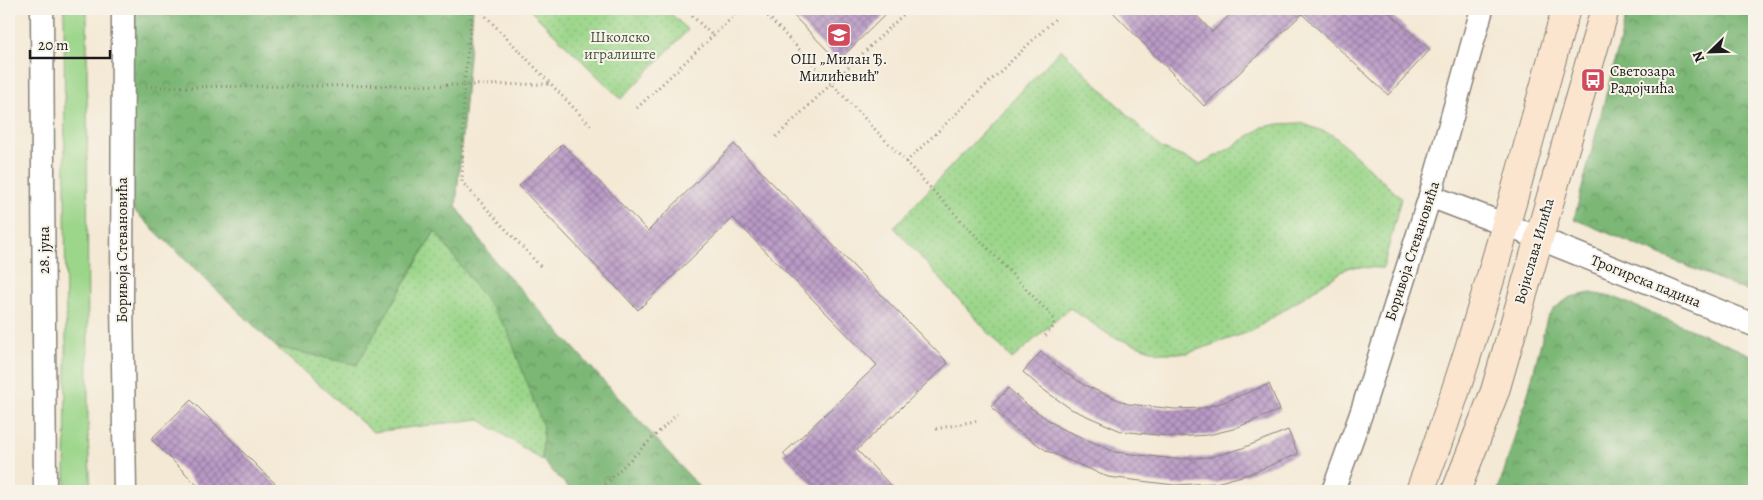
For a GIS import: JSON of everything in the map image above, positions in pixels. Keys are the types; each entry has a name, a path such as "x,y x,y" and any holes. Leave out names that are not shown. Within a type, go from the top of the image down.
{"main road":[{"path":"1420,491 1446,423 1506,224 1566,9"},
{"name":"Војислава Илића","path":"1456,491 1495,391 1605,9"}],"street":[{"name":"28. јуна","path":"42,9 45,491"},
{"name":"Боривоја Стевановића","path":"123,9 122,301 125,491"},
{"name":"Боривоја Стевановића","path":"1333,491 1361,414 1430,196 1482,9"},
{"name":"Трогирска падина","path":"1430,196 1506,224 1754,325"}],"path":[{"path":"472,9 464,85 462,182 540,266"},
{"path":"479,9 592,127"},
{"path":"685,9 713,36"},
{"path":"637,108 741,9"},
{"path":"761,9 1048,312 1053,319 1054,326 1045,336"},
{"path":"776,137 908,9"},
{"path":"906,162 1057,17"},
{"path":"123,87 551,84"},
{"path":"598,491 677,414"},
{"path":"936,429 980,420"}],"green space":[{"path":"64,9 87,9 88,436 91,491 65,491"},
{"path":"123,9 473,9 456,206 494,260 703,491 572,491 542,460 543,427 434,232 357,365 276,347 122,199"},
{"name":"Школско игралиште","path":"529,9 666,9 688,30 621,99"},
{"path":"1628,9 1754,9 1754,294 1574,219"},
{"path":"1061,49 1161,148 1200,164 1229,149 1263,127 1301,123 1333,135 1401,198 1383,268 1349,267 1252,331 1188,353 1159,353 1111,336 1070,308 1012,359 894,227"},
{"path":"435,231 507,329 543,427 542,460 479,419 373,432 276,347 357,365"},
{"path":"1591,293 1616,298 1754,356 1754,491 1498,491 1529,390 1547,318 1555,308 1570,297"}],"building":[{"name":"ОШ „Милан Ђ. Милићевић”","path":"787,9 891,9 838,61"},
{"path":"1110,9 1191,9 1212,32 1236,9 1385,9 1430,50 1388,95 1302,14 1204,106"},
{"path":"562,144 648,231 734,144 948,363 857,450 896,491 818,491 783,454 877,365 733,218 638,310 519,186"},
{"path":"1041,352 1058,367 1084,385 1128,404 1175,409 1203,408 1224,402 1269,384 1280,410 1233,429 1208,435 1175,437 1121,431 1071,409 1041,388 1023,372"},
{"path":"1008,388 1027,405 1060,428 1115,452 1174,459 1211,457 1240,449 1288,430 1298,454 1249,474 1216,483 1174,485 1108,477 1047,451 1011,426 991,407"},
{"path":"191,400 283,491 203,491 151,439"}],"place":[{"name":"ОШ „Милан Ђ. Милићевић”","path":"839,35"},
{"name":"Светозара Радојчића","path":"1593,80"}]}
